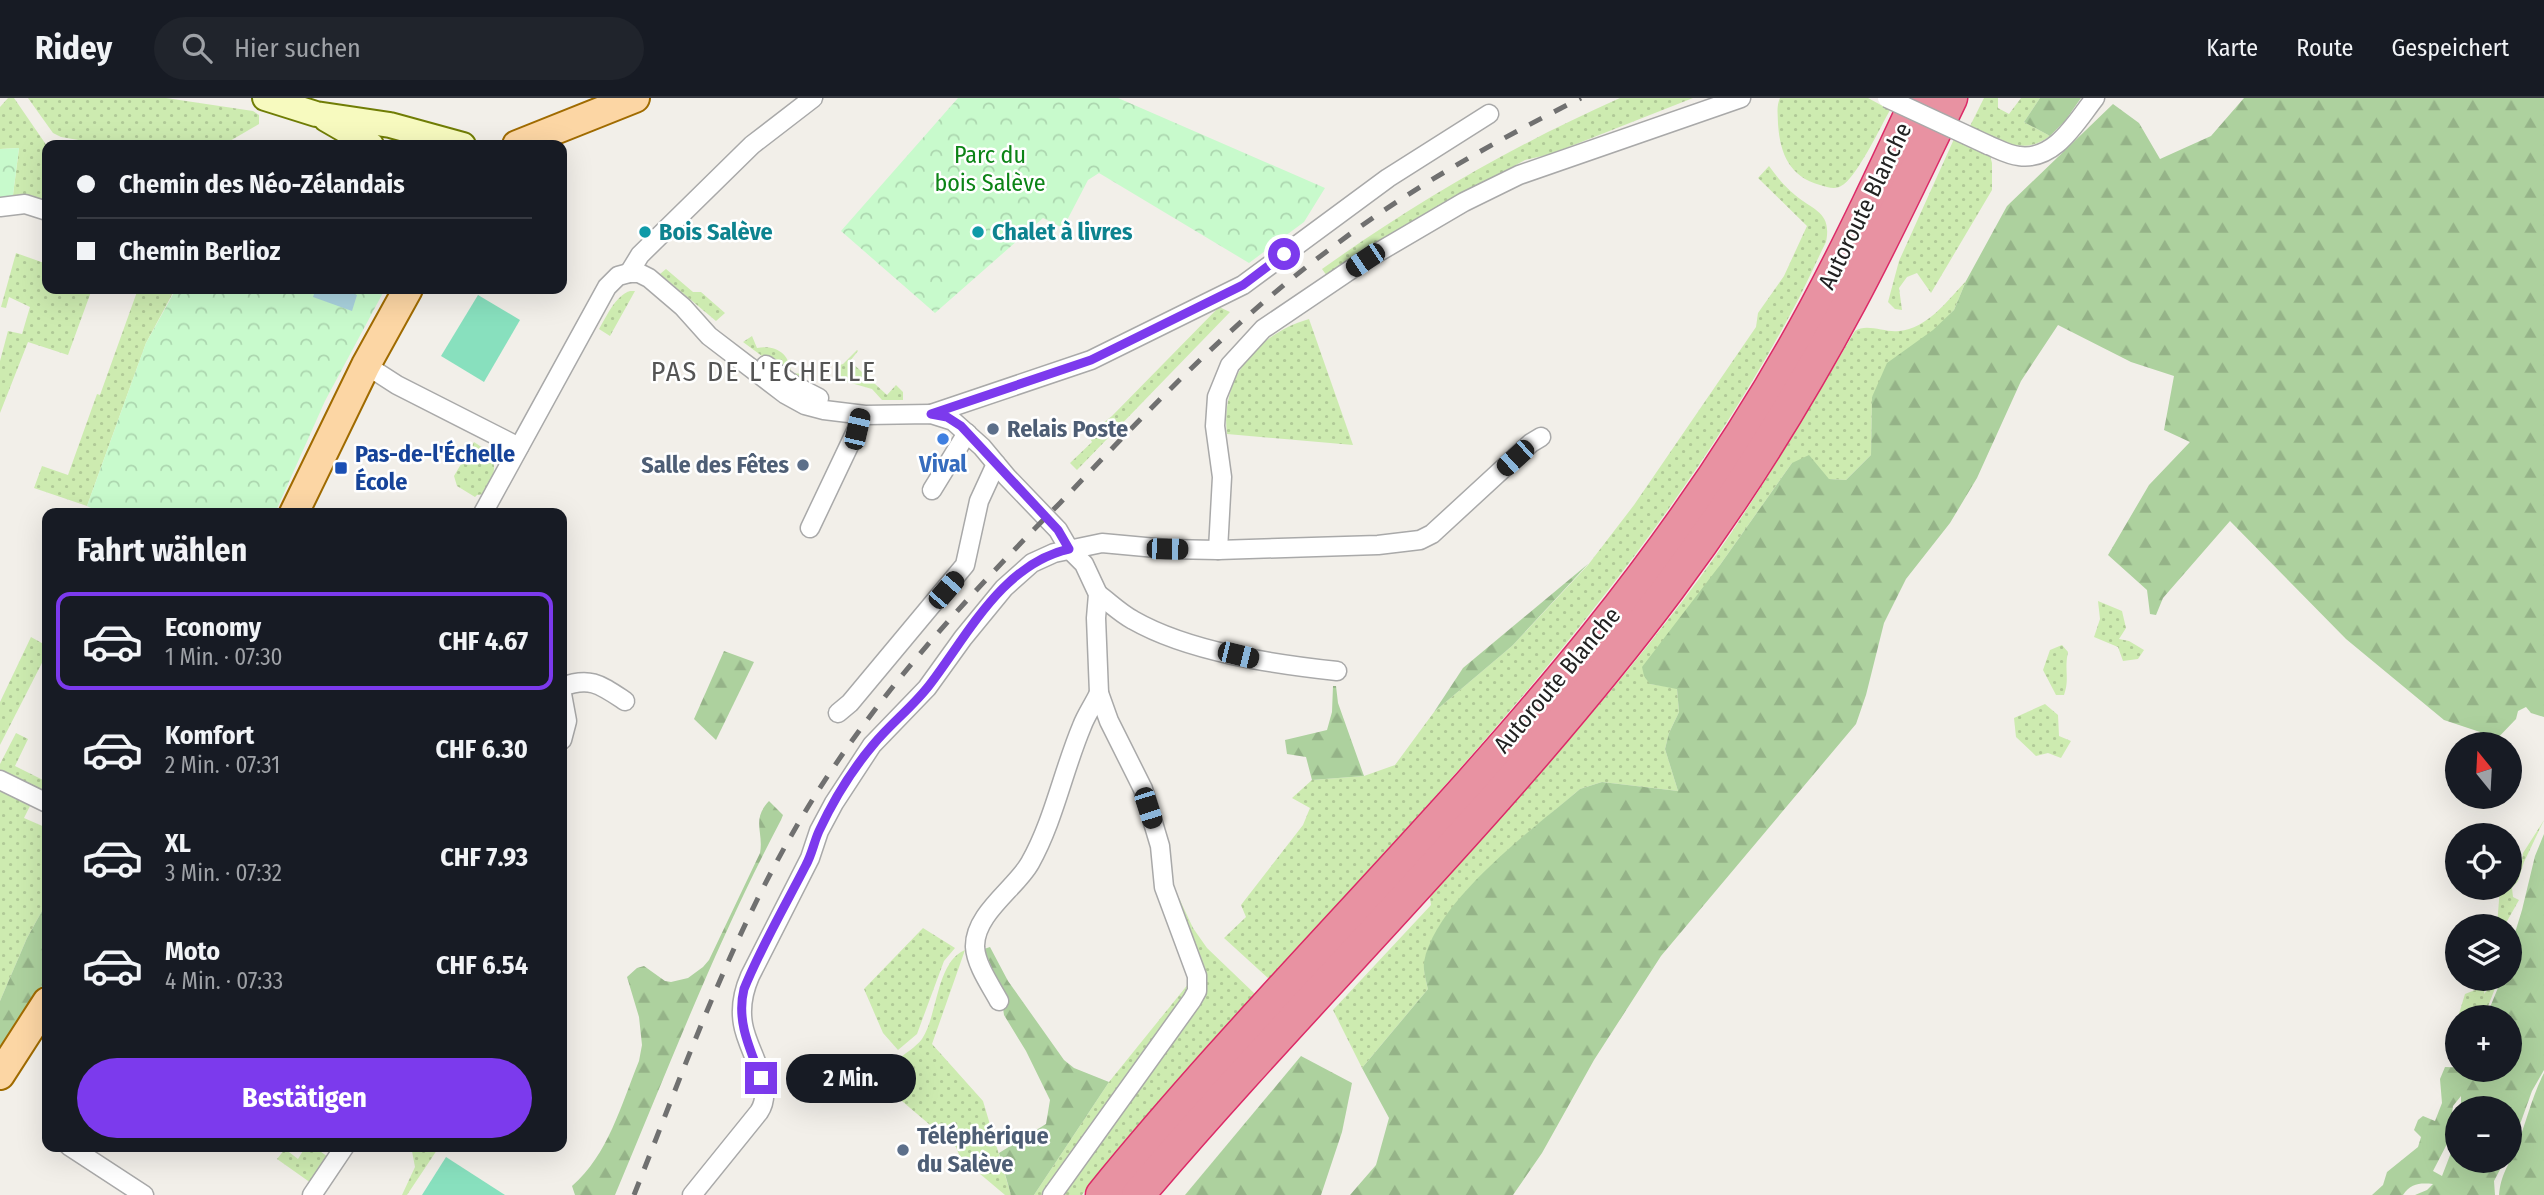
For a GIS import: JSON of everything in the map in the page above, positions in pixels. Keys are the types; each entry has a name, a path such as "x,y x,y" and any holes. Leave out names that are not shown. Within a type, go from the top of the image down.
{"highway":[{"name":"Autoroute Blanche","path":"1102,1195 1218,1061 1489,762 1598,634 1650,566 1734,444 1814,310 1861,219 1918,98"},
{"name":"Autoroute Blanche","path":"1138,1195 1550,737 1622,650 1671,585 1753,467 1797,396 1851,301 1951,98"}],"main road":[{"path":"265,98 316,114 390,125 445,140"},
{"path":"528,140 610,104 635,98"},
{"path":"316,114 362,140"},
{"path":"296,508 366,365 405,294"},
{"path":"0,1075 42,1010"}],"street":[{"path":"629,273 640,255 752,145 813,98"},
{"path":"1218,550 1222,477 1215,426 1217,397 1220,384 1230,365 1263,329 1365,260 1464,202 1519,175 1741,98"},
{"path":"1887,98 1988,145 2019,156 2043,153 2064,137 2095,98"},
{"path":"931,414 1091,360 1243,285 1388,177 1489,114"},
{"path":"0,207 25,204 42,209"},
{"path":"487,508 607,287 618,276 639,273 649,278 683,307 709,336 785,394 818,409 852,414 931,414 953,421 1058,530 1069,549 1084,564 1098,593 1133,620 1180,639 1276,664 1337,671"},
{"path":"366,365 397,385 519,447"},
{"path":"810,528 857,429 852,414"},
{"path":"932,490 967,433"},
{"path":"692,1195 762,1108 764,1091 743,1027 743,996 834,803 872,745 927,688 982,613 1004,588 1032,563 1054,553 1102,543 1218,550 1378,545 1420,540 1432,534 1531,443 1541,437"},
{"path":"838,713 850,703 965,565 979,501 996,464"},
{"path":"1052,1195 1197,991 1198,984 1195,968 1164,887 1160,846 1143,789 1109,721 1099,693 1096,618 1098,593"},
{"path":"567,685 577,681 589,681 625,701"},
{"path":"999,1001 979,960 975,947 976,939 993,905 1030,864 1059,797 1082,726 1099,693"},
{"path":"0,780 42,801"},
{"path":"78,1152 144,1195"},
{"path":"312,1195 341,1152"}],"green space":[{"path":"8,98 14,98 43,140 42,203 37,202 32,195 13,195 19,148 0,149 0,107"},
{"path":"28,98 166,98 253,111 259,115 259,124 232,140 79,140 53,133"},
{"name":"Parc du bois Salève","path":"958,98 1118,98 1325,188 1304,222 1249,263 1099,173 1088,180 1063,228 1043,218 935,313 841,231"},
{"path":"1620,98 1693,98 1551,154 1525,160 1409,224 1327,276 1322,269 1394,220 1466,176 1541,135"},
{"path":"1780,98 1868,98 1890,110 1854,173 1841,186 1831,188 1801,176 1788,163 1779,135"},
{"path":"1984,98 1998,98 1998,108 2009,114 2021,98 2040,98 2024,122 2050,136 2040,142 2020,146 2000,141 1970,126"},
{"path":"2040,98 2081,98 2065,121 2050,136 2024,122"},
{"path":"2244,98 2544,98 2544,717 2531,713 2526,707 2518,711 2516,719 2504,732 2480,732 2444,720 2346,639 2230,521 2163,598 2156,615 2150,614 2147,590 2108,555 2149,485 2190,442 2164,430 2174,376 2131,362 2058,325 2021,381 1977,478 1950,523 1906,579 1884,623 1856,724 1661,956 1594,1060 1542,1153 1513,1195 1350,1195 1376,1165 1389,1118 1362,1068 1428,989 1424,962 1432,938 1447,914 1489,867 1580,789 1602,782 1678,791 1665,749 1679,712 1677,689 1650,684 1642,667 1720,565 1792,463 1809,455 1829,479 1846,480 1871,455 1872,397 1887,363 1933,330 1954,310 1966,281 2007,206 2113,104 2139,123 2160,159 2211,136"},
{"path":"1954,139 1990,156 1992,190 1931,293 1917,273 1907,277 1899,288 1902,310 1895,309 1888,302 1899,261"},
{"path":"19,148 13,195 0,199 0,149"},
{"path":"1769,166 1788,189 1824,218 1826,242 1796,304 1738,405 1679,494 1617,579 1551,662 1483,743 1269,979 1224,938 1246,917 1241,905 1303,825 1310,808 1292,798 1312,780 1364,776 1395,765 1434,712 1512,646 1588,565 1634,505 1756,327 1758,313 1784,276 1807,226 1758,178"},
{"path":"16,253 42,262 42,294 90,294 68,355 28,342 0,413 0,361 8,331 22,334 30,307 9,297 6,308 1,307"},
{"path":"666,269 693,292 701,292 725,313 716,321 660,274"},
{"path":"1966,281 1954,310 1872,397 1871,455 1846,480 1829,479 1792,463 1720,565 1650,684 1677,688 1679,712 1665,749 1678,791 1602,782 1580,789 1513,845 1467,890 1448,914 1433,938 1425,962 1428,989 1362,1068 1333,1010 1431,905 1430,897 1590,716 1681,603 1751,503 1855,331 1871,328 1899,331 1919,325 1936,312"},
{"path":"630,291 635,291 610,336 599,329 616,302"},
{"path":"136,294 172,294 146,343 87,506 34,488 42,466 68,475 97,394 100,395"},
{"path":"173,294 382,294 325,401 277,508 87,506 146,343"},
{"path":"478,295 520,320 484,382 441,356"},
{"path":"1219,307 1230,312 1077,470 1070,463 1092,442 1088,435 1112,416"},
{"path":"1309,319 1353,445 1227,434 1226,414 1230,395 1236,377 1246,361 1273,335"},
{"path":"752,336 757,348 776,349 781,352 788,361 791,373 804,374 800,384 743,342"},
{"path":"857,350 850,361 887,395 896,385 903,392 903,400 882,400 872,389 837,379 837,366 843,364"},
{"path":"474,442 488,454 494,465 492,478 484,494 475,497 457,486 454,476"},
{"path":"1588,564 1512,646 1434,712 1463,668"},
{"path":"2098,601 2122,611 2126,628 2119,639 2129,641 2144,650 2138,659 2123,661 2118,647 2094,637 2100,619"},
{"path":"31,637 42,643 42,663 0,745 0,702"},
{"path":"2062,645 2068,652 2067,684 2064,695 2056,695 2043,670 2050,650"},
{"path":"724,651 754,662 716,740 694,719"},
{"path":"1333,686 1336,686 1338,703 1364,776 1312,780 1306,757 1287,754 1285,740 1327,730 1332,712"},
{"path":"2045,704 2058,715 2059,736 2071,741 2061,758 2048,753 2036,756 2016,737 2014,718"},
{"path":"16,733 28,739 15,766 42,780 42,791 0,771 0,764"},
{"path":"0,787 32,802 24,818 42,826 42,911 27,938 0,1001"},
{"path":"769,801 783,815 714,959 615,1195 575,1195 572,1186 595,1160 604,1144 639,1061 642,1045 639,1017 627,977 637,968 644,966 665,981 671,982 688,978 709,960 760,853 759,820"},
{"path":"2544,820 2522,868 2523,853"},
{"path":"2544,834 2544,1070 2532,1091 2522,1119 2522,1096 2445,1096 2445,1148 2433,1171 2442,1176 2445,1168 2445,1173 2498,1173 2494,1181 2495,1195 2415,1195 2433,1184 2424,1184 2413,1186 2403,1195 2372,1195 2383,1185 2387,1172 2418,1147 2421,1137 2414,1130 2418,1120 2423,1116 2435,1121 2442,1103 2440,1079 2445,1067 2445,1082 2522,1082 2522,1005 2491,1005 2497,991 2522,991 2521,914 2535,856"},
{"path":"1178,896 1193,928 1207,948 1255,994 1082,1195 1061,1195 1205,990 1204,967 1176,897"},
{"path":"2499,900 2519,900 2511,914 2498,914"},
{"path":"42,911 42,986 0,1055 0,1001 27,938"},
{"path":"923,928 955,948 944,961 917,1034 898,1050 883,1033 864,989"},
{"path":"990,947 1008,981 1064,1060 1074,1068 1109,1082 1034,1195 1011,1195 999,1153 1046,1124 1050,1100 1026,1051 1004,1015 1000,987 984,949"},
{"path":"965,950 932,1044 983,1101 1011,1195 1005,1195 960,1157 956,1147 896,1096 912,1083 896,1061 922,1039 948,966 955,956"},
{"path":"1189,983 1183,997 1043,1195 1034,1195 1109,1082"},
{"path":"2472,991 2484,991 2484,994 2486,991 2494,991 2489,1005 2462,1005 2465,994"},
{"path":"1301,1056 1352,1083 1342,1132 1321,1195 1185,1195"},
{"path":"2544,1073 2544,1195 2499,1195 2504,1173 2522,1173 2522,1132"},
{"path":"283,1152 289,1152 298,1159 302,1152 321,1152 328,1157 311,1183 277,1159"},
{"path":"412,1152 436,1152 407,1195 402,1195 415,1167"},
{"path":"446,1157 505,1195 422,1195"}],"water":[{"path":"314,294 357,295 352,311 313,297"}],"railway":[{"path":"634,1195 734,948 781,853 863,725 925,648 991,574 1155,404 1221,340 1290,280 1418,188 1482,150 1581,98"}],"place":[{"name":"Bois Salève","path":"645,232"},
{"name":"Chalet à livres","path":"978,232"},
{"name":"Relais Poste","path":"993,429"},
{"name":"Vival","path":"943,439"},
{"name":"Salle des Fêtes","path":"803,465"},
{"name":"Pas-de-l'Échelle École","path":"341,468"},
{"name":"Téléphérique du Salève","path":"903,1150"}],"district":[{"name":"PAS DE L'ECHELLE","path":"764,371"}],"route":[{"path":"761,1078 743,1027 741,1008 744,989 810,858 819,831 834,803 872,745 927,688 982,613 1004,588 1032,563 1069,549 1046,516 961,426 947,417 931,414 1091,360 1243,285 1284,254"}]}
